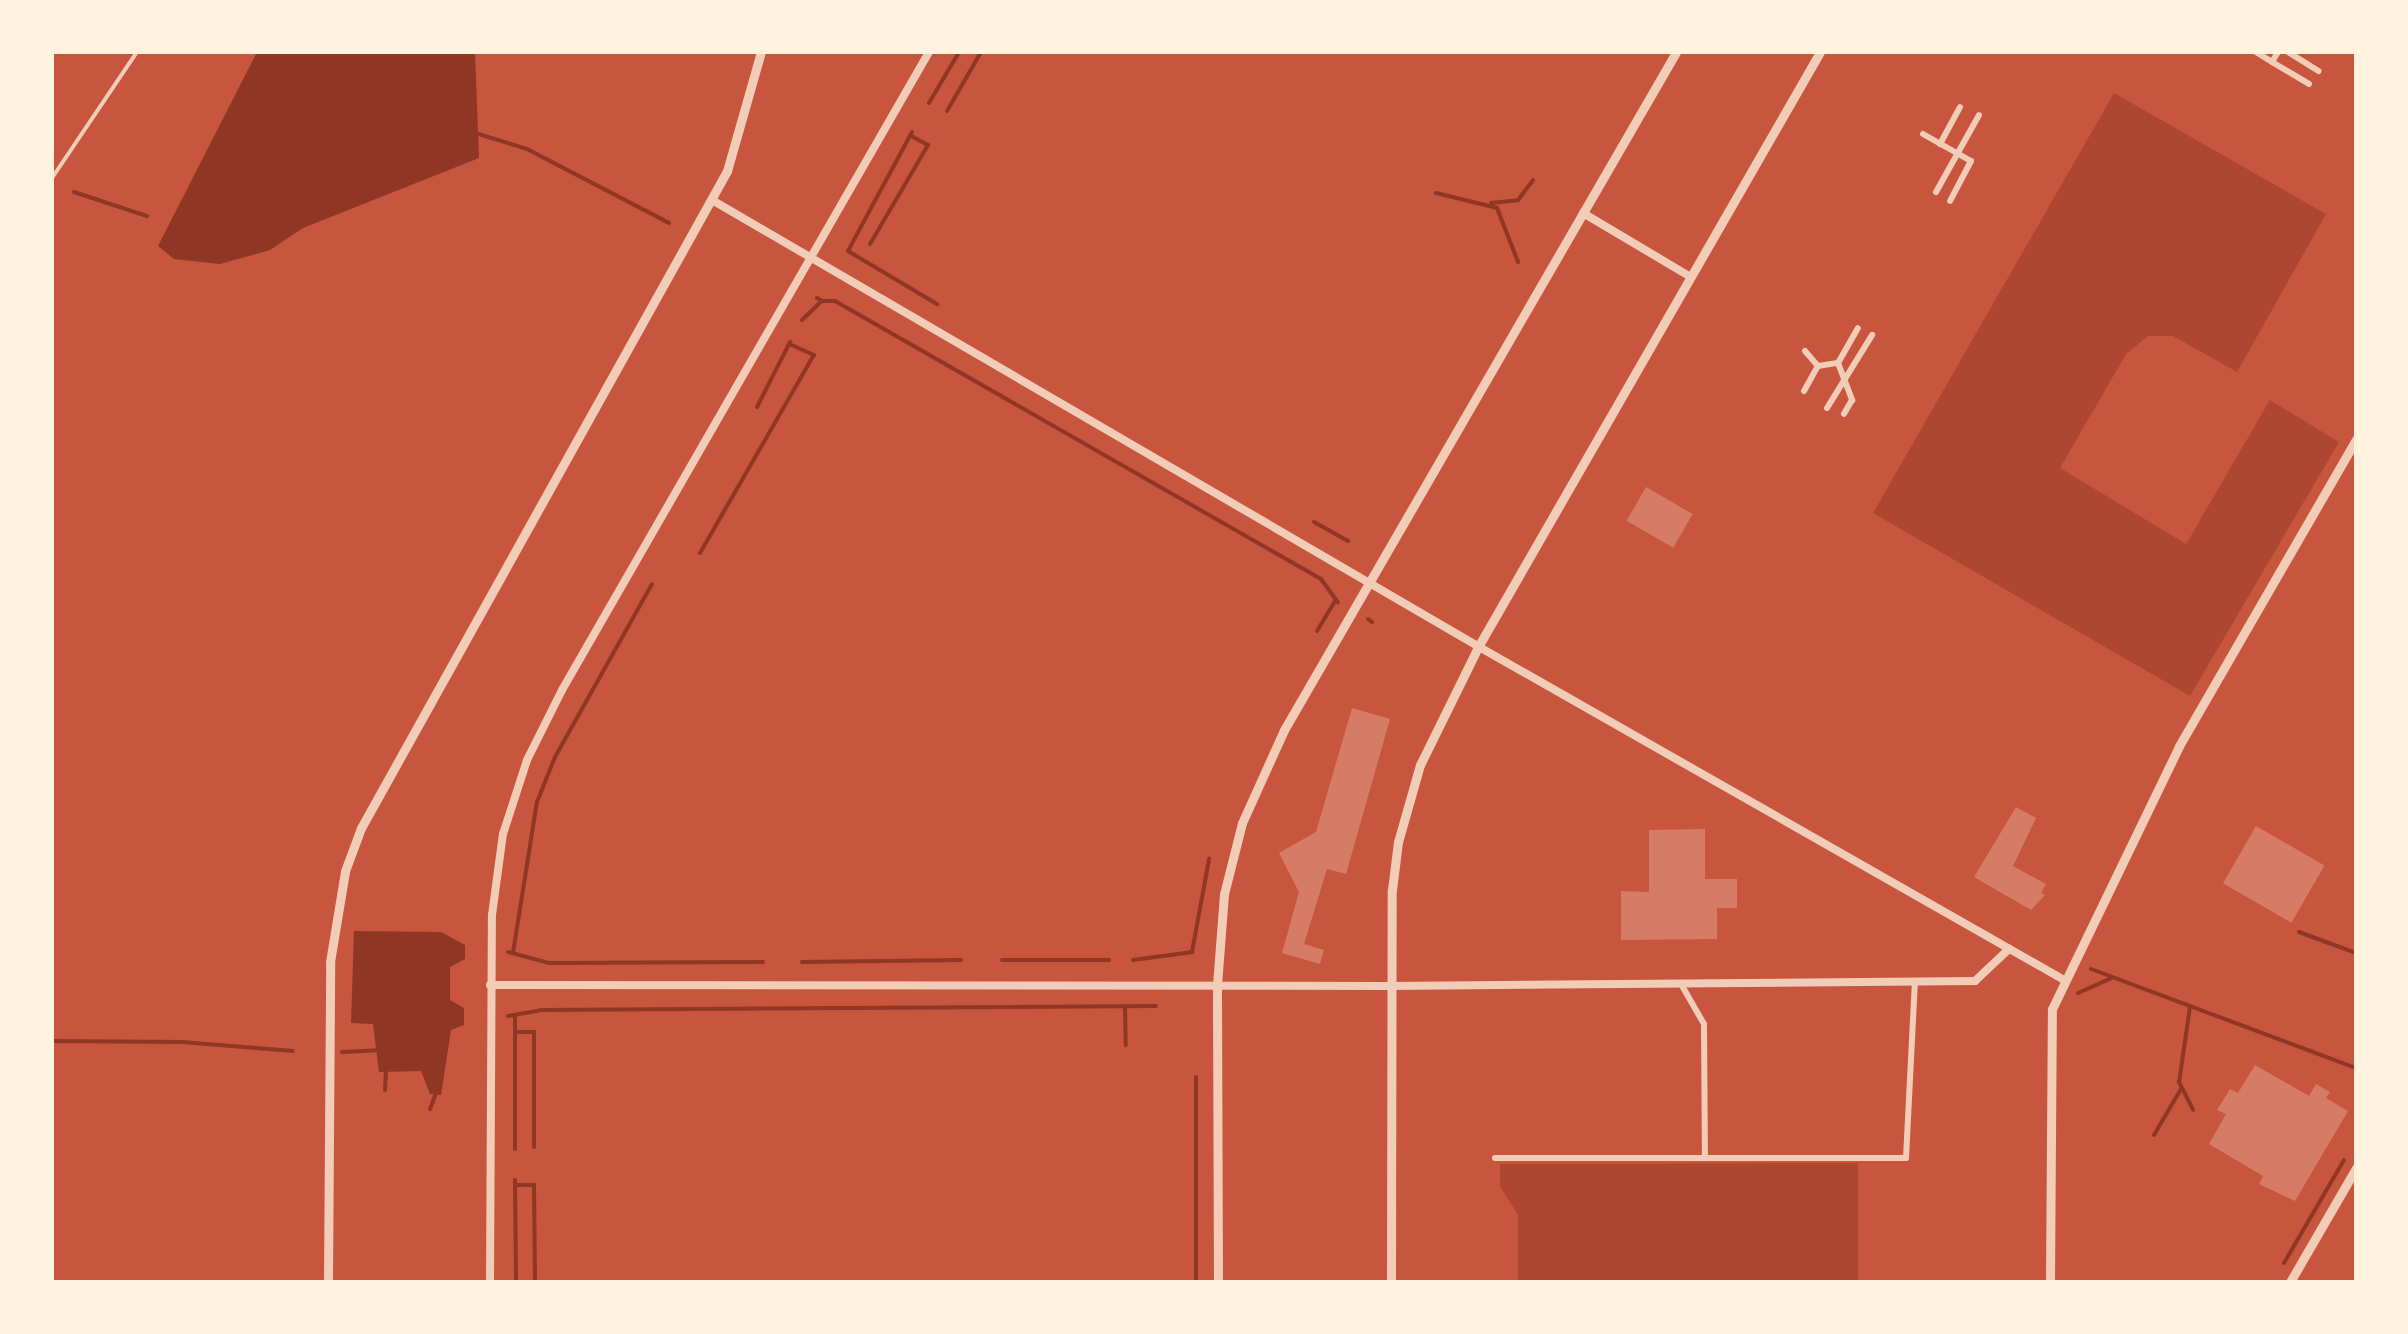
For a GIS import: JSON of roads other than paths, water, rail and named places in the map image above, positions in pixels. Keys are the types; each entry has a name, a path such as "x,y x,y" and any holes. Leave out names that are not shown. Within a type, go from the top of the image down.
{"street":[{"path":"328,1282 330,962 345,871 361,828 712,200 736,148 761,52"},
{"path":"490,1282 490,985 496,875 527,760 562,690 929,52"},
{"path":"1218,1282 1217,985 1224,894 1242,823 1284,730 1676,52"},
{"path":"1391,1282 1392,890 1403,819 1429,743 1478,647 1820,52"},
{"path":"2256,52 2309,84"},
{"path":"2272,62 2278,52"},
{"path":"2288,52 2319,71"},
{"path":"1940,144 1960,107"},
{"path":"1936,192 1979,115"},
{"path":"1923,134 1971,161 1950,201"},
{"path":"712,200 1478,647 2066,981"},
{"path":"1583,213 1691,277"},
{"path":"1838,363 1858,328"},
{"path":"1827,408 1872,335"},
{"path":"1805,351 1818,366"},
{"path":"1818,366 1838,363"},
{"path":"1838,363 1852,400 1844,414"},
{"path":"1804,391 1818,366"},
{"path":"2050,1282 2050,1024 2066,981 2179,746 2356,439"},
{"path":"490,985 1391,986 1975,981 2009,949"},
{"path":"1495,1158 1906,1158 1915,981"},
{"path":"1681,984 1704,1024 1705,1158"},
{"path":"2290,1282 2356,1168"}],"lane":[{"path":"52,178 137,52"}],"waterway":[{"path":"929,103 959,52"},
{"path":"947,111 981,52"},
{"path":"472,132 527,149 669,223"},
{"path":"912,132 848,251 937,304"},
{"path":"870,244 928,145 911,136"},
{"path":"1491,203 1518,200 1533,180"},
{"path":"74,192 147,216"},
{"path":"1436,193 1497,208 1518,262"},
{"path":"802,320 822,301 817,298"},
{"path":"822,301 835,301 1321,579 1338,602"},
{"path":"757,407 790,342"},
{"path":"700,553 814,355 789,344"},
{"path":"1314,522 1348,541"},
{"path":"513,953 537,802 555,757 652,584"},
{"path":"1317,631 1335,601"},
{"path":"1368,619 1372,622"},
{"path":"1133,960 1192,952 1209,859"},
{"path":"2299,932 2356,953"},
{"path":"508,952 549,963 763,962"},
{"path":"802,962 961,960"},
{"path":"1002,960 1109,960"},
{"path":"2091,969 2356,1068"},
{"path":"2078,993 2111,978"},
{"path":"1125,1006 1126,1045"},
{"path":"508,1016 541,1010 1156,1006"},
{"path":"2190,1007 2179,1082 2193,1110"},
{"path":"515,1016 515,1149"},
{"path":"515,1032 534,1032 534,1147"},
{"path":"52,1041 182,1042 293,1051"},
{"path":"342,1052 384,1050"},
{"path":"385,1090 386,1068"},
{"path":"1196,1077 1196,1282"},
{"path":"2154,1135 2181,1089"},
{"path":"430,1109 436,1093"},
{"path":"2284,1263 2344,1160"},
{"path":"515,1180 516,1282"},
{"path":"515,1185 534,1185 535,1282"}]}
